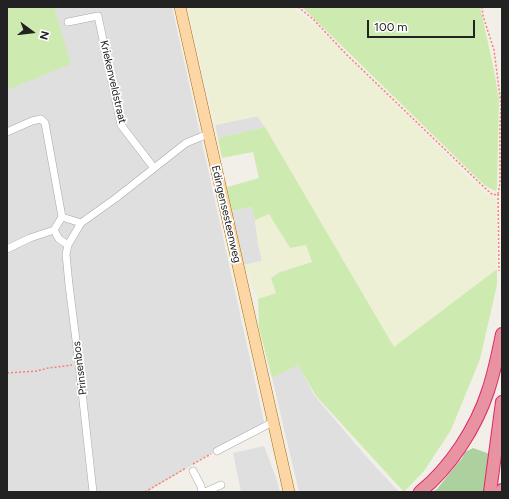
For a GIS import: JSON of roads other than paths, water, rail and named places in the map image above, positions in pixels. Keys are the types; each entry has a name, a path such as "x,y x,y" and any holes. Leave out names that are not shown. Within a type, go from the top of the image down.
{"highway":[{"path":"420,492 456,453 478,416 488,392 496,364 502,334"},
{"path":"490,492 502,402"}],"main road":[{"name":"Edingensesteenweg","path":"180,7 289,492"}],"street":[{"name":"Kriekenveldstraat","path":"68,22 98,16 121,125 154,168"},
{"path":"7,132 32,121 41,119 45,123 62,217 54,230 30,238 7,249"},
{"name":"Prinsenbos","path":"93,492 80,364 69,285 66,254 68,245 81,223 116,198 186,143 208,134"},
{"path":"62,217 81,223"},
{"path":"54,230 60,240 68,245"},
{"path":"217,451 273,422"},
{"path":"193,472 203,492 221,485"}]}
